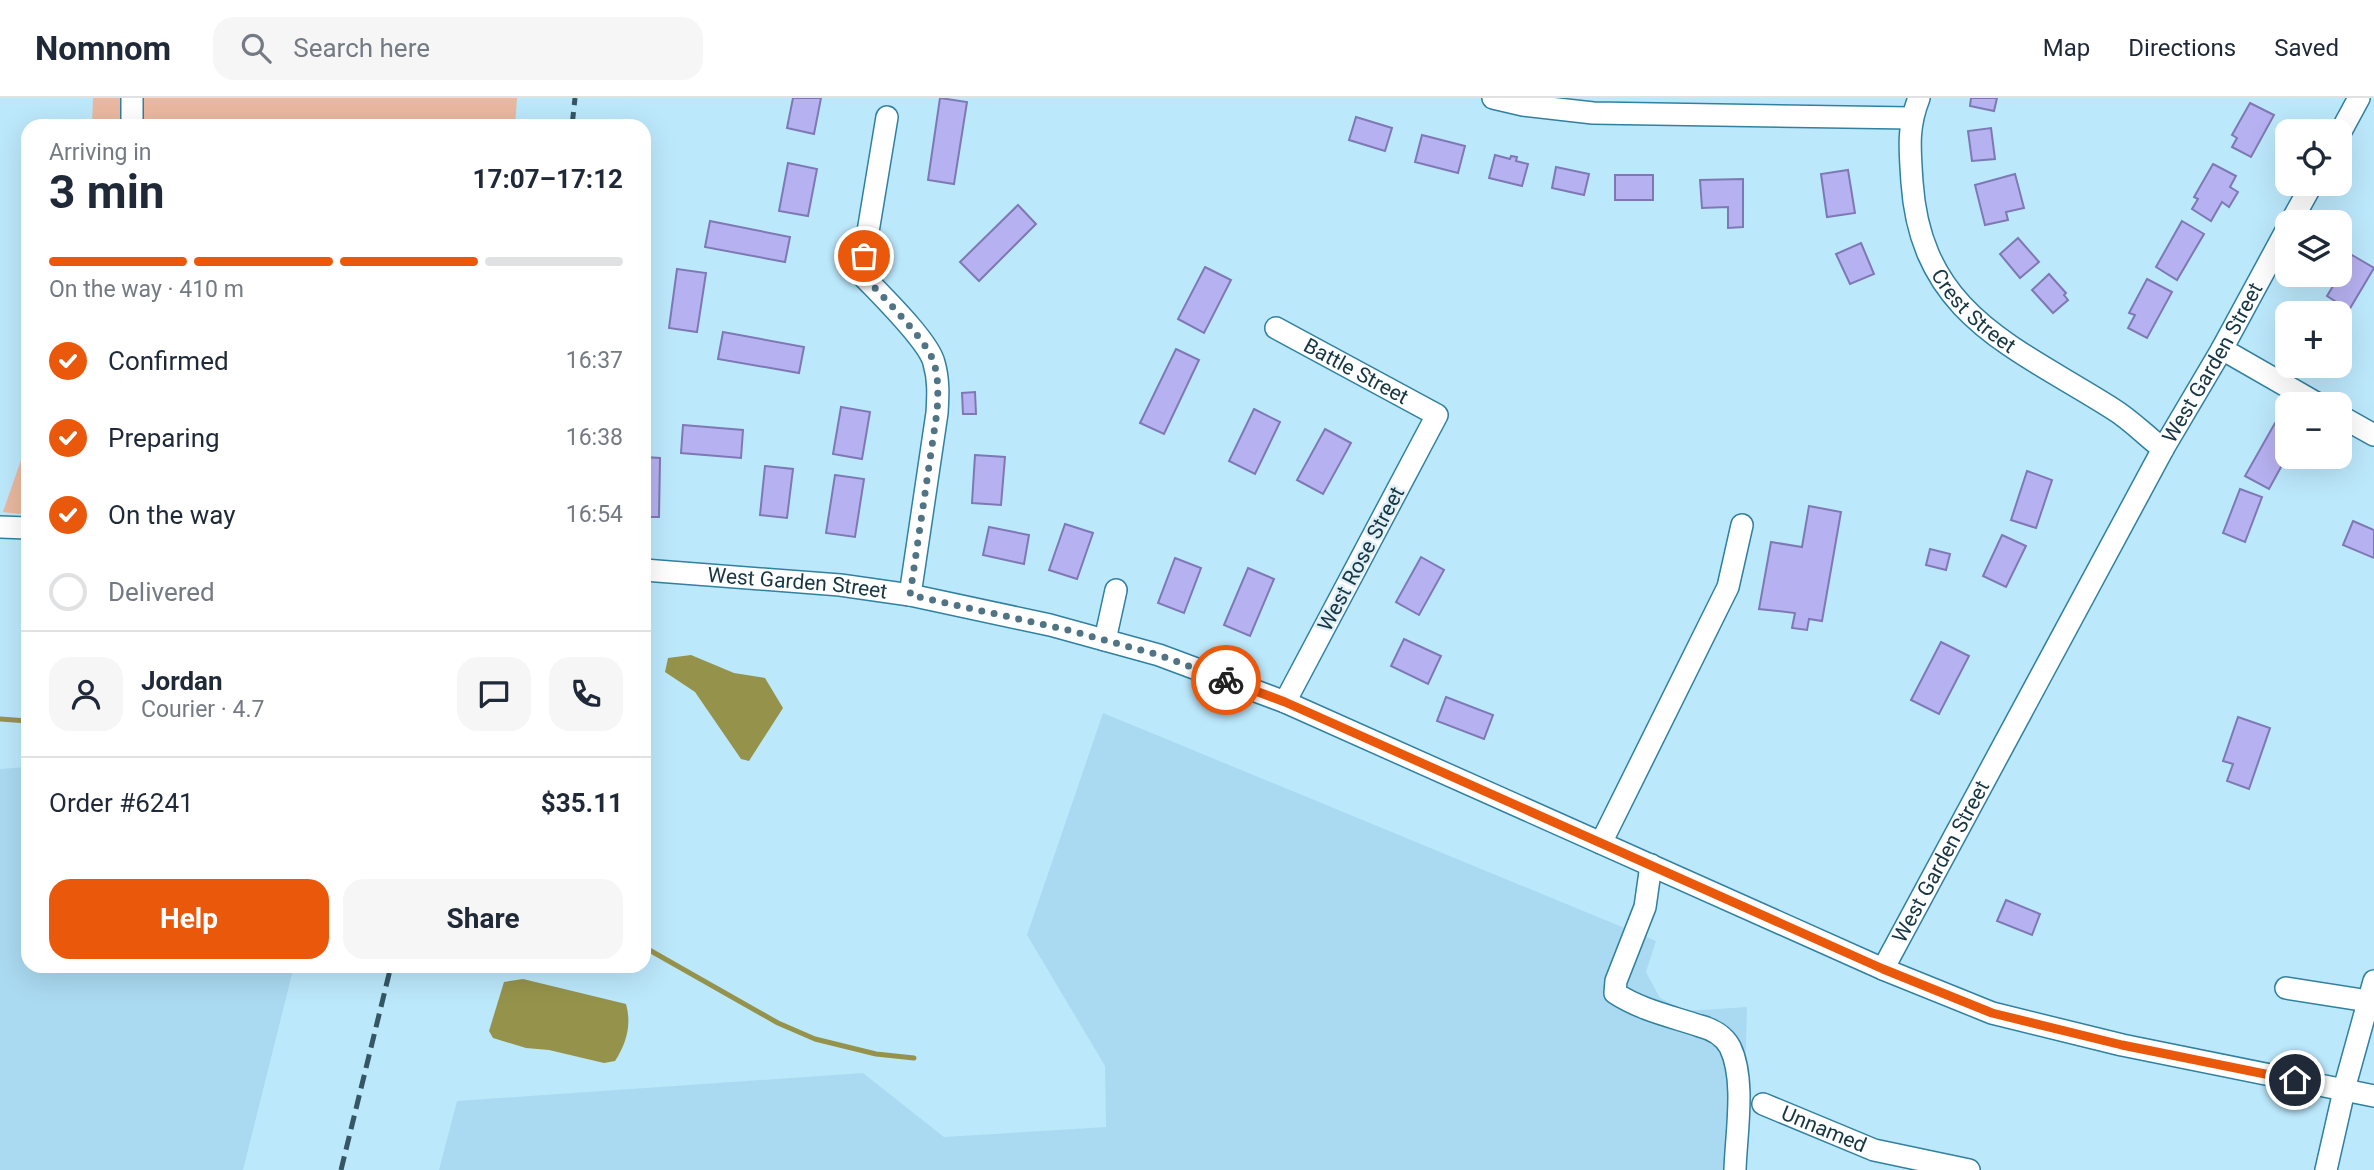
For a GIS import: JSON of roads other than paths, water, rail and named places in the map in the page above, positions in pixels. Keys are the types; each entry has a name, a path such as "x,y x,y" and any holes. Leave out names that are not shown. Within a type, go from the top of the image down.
{"street":[{"path":"132,98 132,119"},
{"path":"1493,98 1523,105 1593,113 1911,118"},
{"name":"Crest Street","path":"1919,98 1911,118 1911,172 1919,229 1928,257 1944,285 1960,306 2016,351 2116,411 2162,449"},
{"path":"2347,119 2358,98"},
{"path":"887,117 862,274 914,332 934,360 938,383 937,412 910,595"},
{"name":"West Garden Street","path":"651,571 840,586 910,595 1050,625 1159,655 1285,702 1883,969 2162,449 2222,349 2275,251"},
{"name":"Battle Street","path":"1276,328 1437,415"},
{"path":"2222,349 2297,392"},
{"name":"West Rose Street","path":"1285,702 1437,415"},
{"path":"2352,423 2374,435"},
{"path":"1601,843 1728,587 1742,524"},
{"path":"0,527 21,528"},
{"path":"1105,640 1116,590"},
{"path":"1651,865 1645,907 1616,981 1615,993 1634,1005 1703,1026 1719,1034 1729,1045 1736,1066 1738,1094 1735,1170"},
{"path":"1883,969 1992,1013 2122,1045 2345,1086 2374,1096"},
{"path":"2286,988 2372,995 2345,1086 2326,1170"},
{"name":"Unnamed","path":"1763,1104 1874,1150 1969,1170"}],"waterway":[{"path":"0,719 21,720"},
{"path":"651,951 778,1023 815,1039 876,1054 914,1058"}],"railway":[{"path":"573,119 575,98"},
{"path":"341,1170 389,973"}]}
